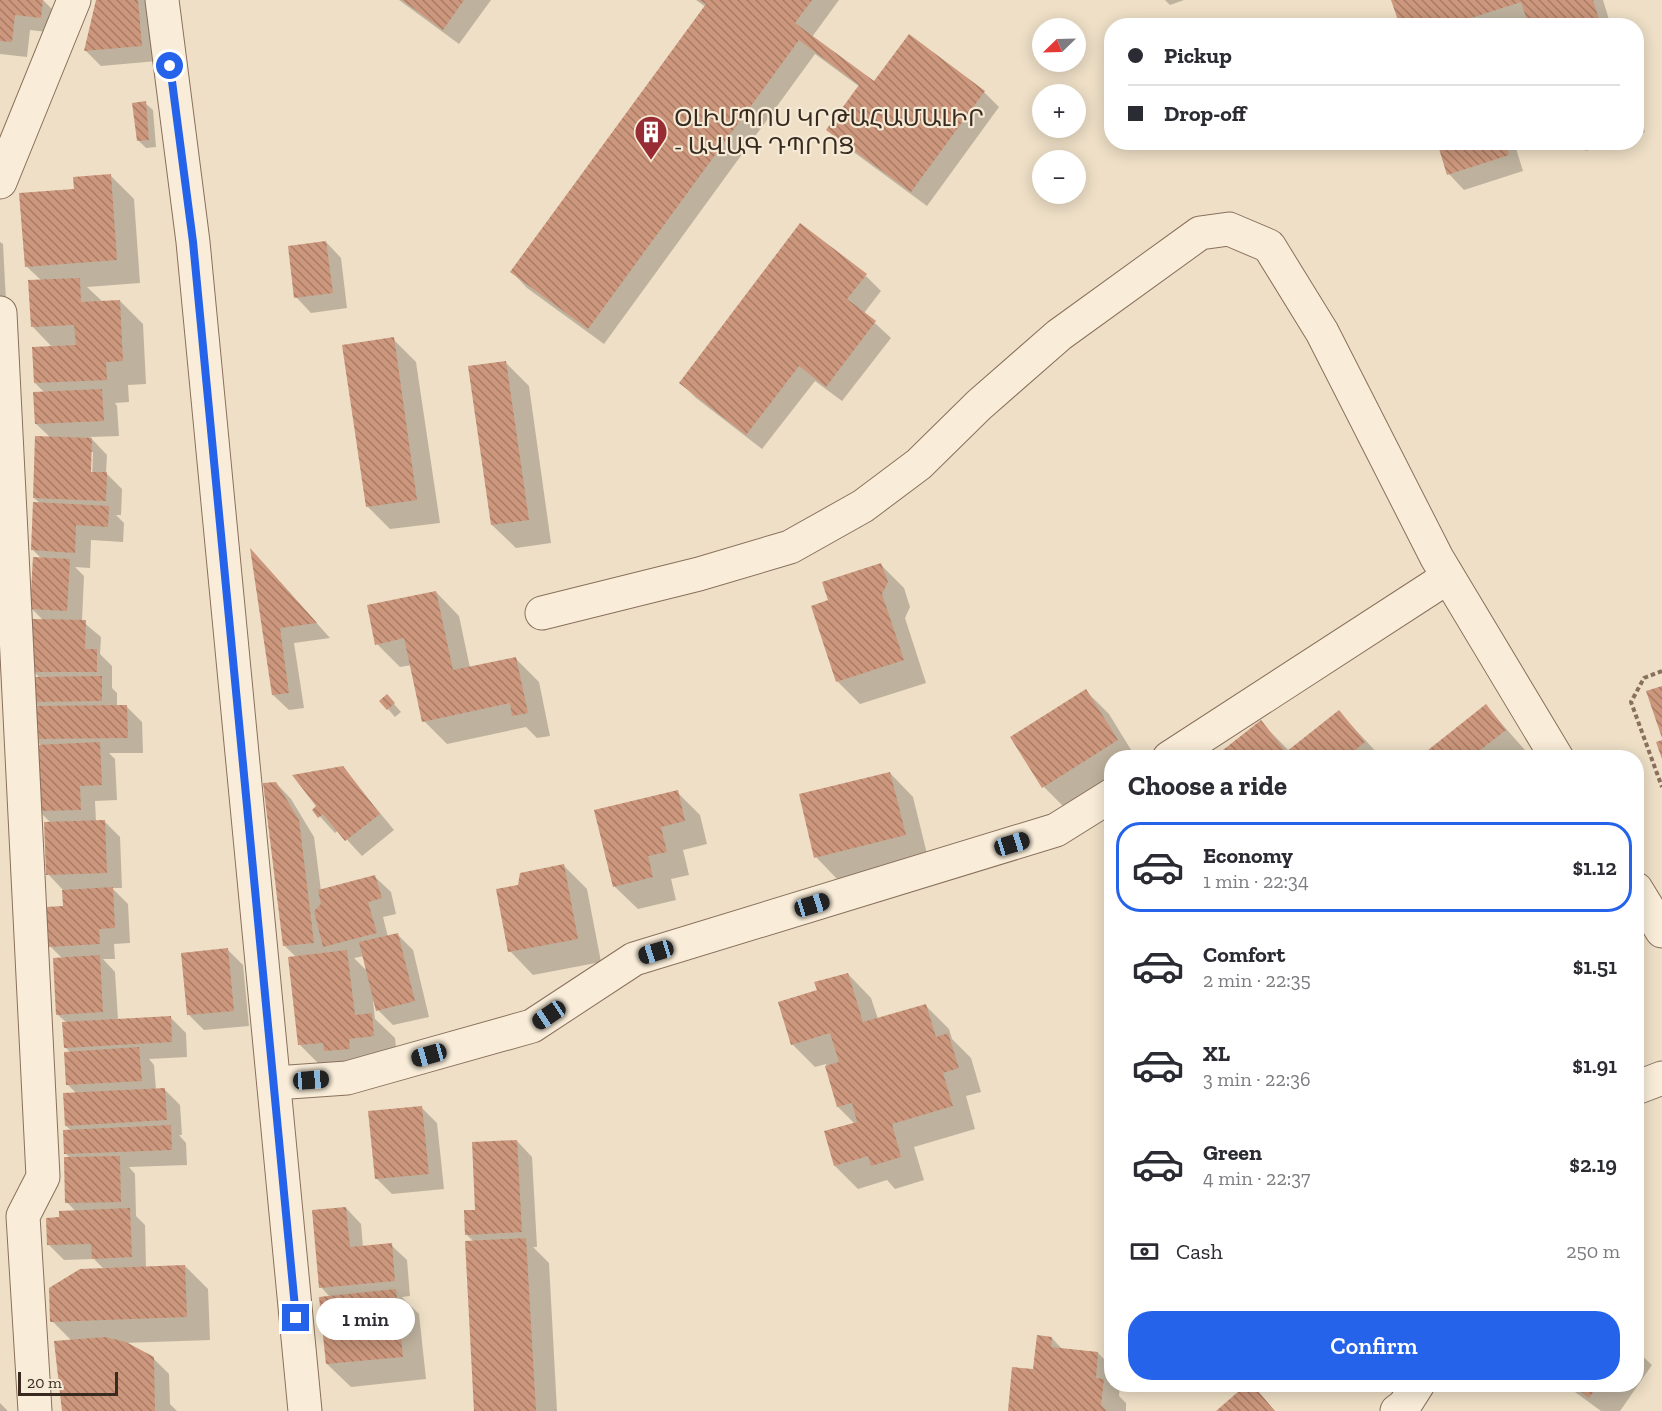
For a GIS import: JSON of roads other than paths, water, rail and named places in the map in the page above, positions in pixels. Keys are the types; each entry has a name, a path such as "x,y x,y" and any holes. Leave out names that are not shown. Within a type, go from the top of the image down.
{"street":[{"path":"0,182 74,0"},
{"path":"162,0 193,242 305,1411"},
{"path":"542,613 699,574 790,547 864,506 919,464 979,405 1059,335 1200,233 1229,229 1269,246 1322,332 1448,577 1552,750"},
{"path":"0,313 43,1178 23,1216 35,1411"},
{"path":"1181,750 1448,577"},
{"path":"275,1083 347,1078 532,1026 634,959 1056,830 1104,800"},
{"path":"1644,902 1662,931"},
{"path":"1644,1085 1662,1078"},
{"path":"1397,1411 1404,1406 1413,1392"}],"place":[{"name":"ՕԼԻՄՊՈՍ ԿՐԹԱՀԱՄԱԼԻՐ - ԱՎԱԳ ԴՊՐՈՑ","path":"651,161"}]}
